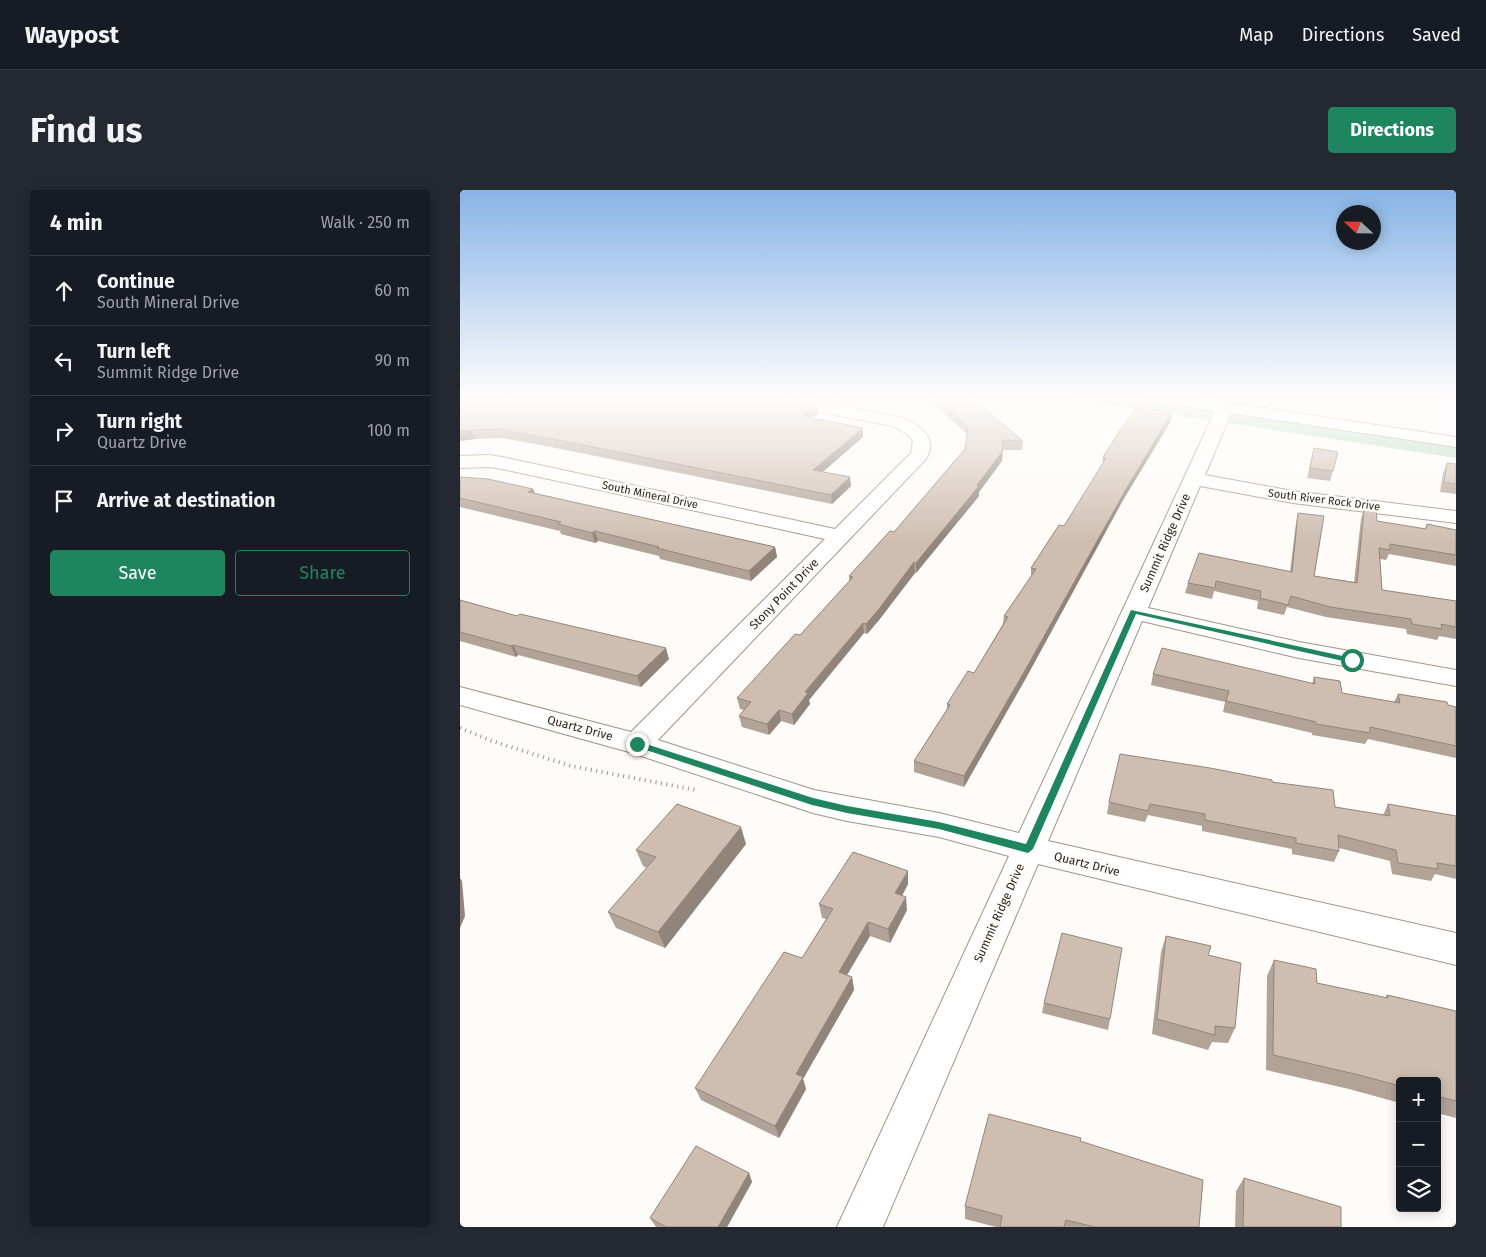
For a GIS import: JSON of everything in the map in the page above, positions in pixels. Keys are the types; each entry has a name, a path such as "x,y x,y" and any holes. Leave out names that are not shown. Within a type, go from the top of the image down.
{"street":[{"name":"Stony Point Drive","path":"637,744 920,455 922,444"},
{"name":"Summit Ridge Drive","path":"860,1227 1209,444"},
{"name":"South Mineral Drive","path":"460,462 489,461 502,463 840,536"},
{"name":"South River Rock Drive","path":"1193,479 1293,497 1456,517"},
{"path":"1134,612 1300,650 1456,678"},
{"name":"Quartz Drive","path":"460,696 637,744 812,801 847,810 939,825 1091,865 1456,949"}],"path":[{"path":"460,728 492,741 571,766 713,794 730,774"}],"green space":[{"path":"1367,444 1456,444 1456,458"}],"building":[{"path":"580,444 843,444 813,470 850,477 831,495"},
{"path":"966,444 1003,444 1002,452 977,485 979,486 916,563 914,562 879,609 866,624 863,623 805,692 808,693 792,714 779,710 767,724 739,716 751,702 737,698 795,634 800,635 853,577 849,576 890,531 894,532 965,449"},
{"path":"1111,444 1153,444 964,776 914,761 950,705 947,704 968,671 974,673 1008,617 1004,616 1036,569 1031,568 1059,525 1064,526 1106,458 1103,457"},
{"path":"1314,448 1338,452 1333,471 1310,468"},
{"path":"1447,463 1456,464 1456,484 1444,482"},
{"path":"460,477 488,479 533,489 528,492 775,547 749,571 595,531 592,533 558,524 561,522 460,498"},
{"path":"1364,509 1376,509 1377,521 1426,529 1427,524 1456,530 1456,555 1390,544 1390,550 1379,548 1382,590 1456,601 1456,627 1441,624 1442,629 1412,624 1411,619 1330,607 1291,596 1288,605 1260,598 1261,591 1216,581 1215,588 1188,583 1199,553 1292,572 1298,513 1324,516 1314,576 1357,583"},
{"path":"460,600 517,616 520,614 666,648 637,676 460,632"},
{"path":"1162,648 1315,684 1314,677 1340,681 1342,693 1400,703 1398,694 1447,702 1448,705 1456,707 1456,746 1370,727 1370,733 1316,724 1316,722 1226,701 1229,691 1153,674"},
{"path":"1120,754 1210,768 1272,780 1272,782 1333,790 1335,807 1390,816 1388,804 1456,816 1456,866 1437,863 1438,869 1398,863 1396,850 1338,835 1339,851 1296,843 1296,838 1205,820 1205,814 1150,804 1148,811 1109,802"},
{"path":"677,804 741,827 658,932 608,912 656,857 636,850"},
{"path":"853,852 908,871 895,893 906,897 888,929 868,922 839,972 852,977 796,1074 803,1077 775,1126 695,1088 784,952 802,958 833,909 819,904"},
{"path":"1062,933 1122,948 1110,1019 1044,1003"},
{"path":"1166,936 1211,946 1208,955 1241,963 1235,1028 1215,1026 1215,1035 1157,1019"},
{"path":"1274,960 1316,969 1317,983 1388,998 1387,995 1456,1011 1456,1101 1441,1097 1441,1077 1396,1077 1396,1085 1273,1055"},
{"path":"989,1114 1081,1138 1080,1141 1203,1180 1199,1227 1095,1227 1066,1220 1064,1227 1000,1227 1002,1216 965,1206"},
{"path":"696,1146 749,1173 718,1227 666,1227 650,1218"},
{"path":"1244,1178 1341,1207 1341,1227 1243,1227"}],"route":[{"path":"637,744 812,801 847,810 894,816 939,825 1028,849 1134,612 1352,660"}]}
